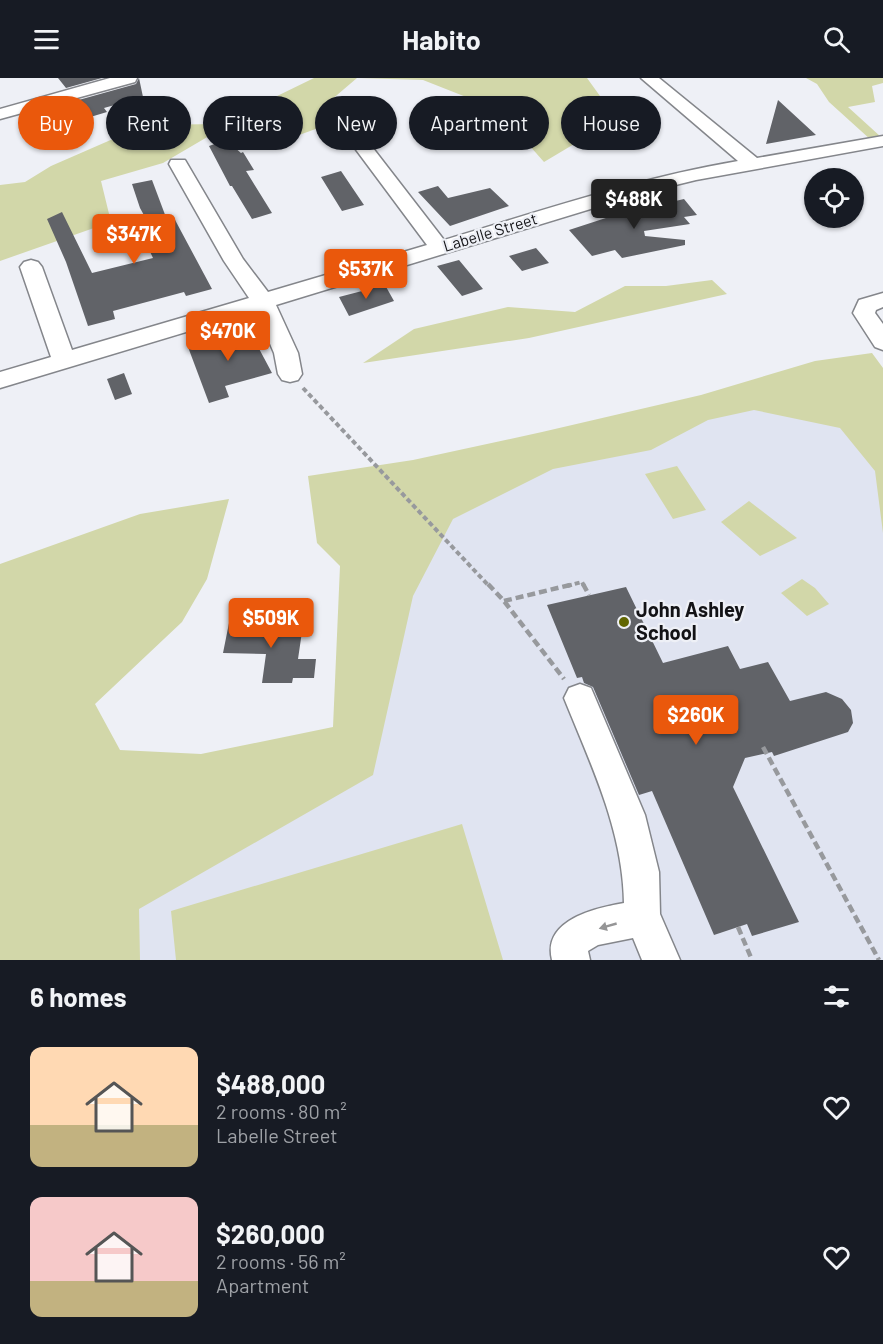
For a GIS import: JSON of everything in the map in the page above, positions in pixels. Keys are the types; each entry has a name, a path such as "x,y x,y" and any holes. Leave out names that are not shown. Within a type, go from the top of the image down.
{"street":[{"path":"0,114 129,78"},
{"path":"649,78 753,164"},
{"name":"Labelle Street","path":"0,380 664,181 883,141"},
{"path":"365,150 440,248"},
{"path":"178,164 234,261 263,301 286,353 290,374"},
{"path":"31,267 64,361"},
{"path":"883,300 867,305 864,313 883,342"},
{"path":"580,698 628,815 641,872 642,920 648,928 661,960"},
{"path":"571,960 570,946 583,933 630,919 642,920"}],"path":[{"path":"290,374 504,601 580,698"},
{"path":"504,601 582,582 589,595"},
{"path":"763,747 879,960"},
{"path":"738,927 753,960"}],"shaded area":[{"name":"John Ashley School","path":"883,370 883,960 55,960 346,759 382,485"}],"green space":[{"path":"314,78 357,78 336,96 315,96 315,129 303,134 303,96 277,96"},
{"path":"357,78 587,78 600,96 561,96 561,150 564,150 544,162 533,150 549,150 549,96 464,96 423,80"},
{"path":"806,78 883,78 883,83 872,86 875,102 848,107 881,137 871,140 829,102 817,84"},
{"path":"191,124 203,124 203,140 191,147"},
{"path":"106,142 106,150 185,150 163,163 101,181 111,222 0,261 0,185 25,182 51,166 88,150 94,150 94,147"},
{"path":"712,280 727,294 529,338 363,363 414,329 508,307 575,312 625,286 666,286"},
{"path":"872,353 883,368 883,533 875,471 840,428 754,410 708,420 651,450 553,469 453,519 413,596 373,775 139,909 140,960 0,960 0,564 140,514 229,499 207,579 182,622 95,704 120,750 201,754 333,727 340,566 317,543 308,476 413,460 542,432 701,395 815,361"},
{"path":"677,466 706,510 673,519 645,474"},
{"path":"749,501 797,538 760,556 721,522"},
{"path":"802,579 815,588 829,604 807,616 781,593"},
{"path":"462,824 503,960 176,960 171,911"}],"building":[{"path":"58,78 102,78 66,88"},
{"path":"139,78 143,96 106,96 106,107 104,108 106,112 94,116 93,96 136,84"},
{"path":"778,100 816,135 766,144"},
{"path":"211,150 243,152 254,170 246,171 272,213 252,219 230,186"},
{"path":"341,171 364,205 342,211 321,177"},
{"path":"152,180 167,220 174,218 212,289 186,296 184,292 113,311 115,319 88,326 66,262 47,219 62,212 92,273 153,258 145,241 156,237 140,208 132,184"},
{"path":"438,186 448,198 490,188 509,206 450,226 418,192"},
{"path":"684,199 697,215 684,217 690,224 644,231 645,236 685,240 685,245 622,258 615,250 592,256 569,230 612,216"},
{"path":"536,248 549,263 522,271 509,256"},
{"path":"459,260 483,289 462,296 437,266"},
{"path":"385,285 394,301 349,316 339,297"},
{"path":"242,328 244,331 249,330 272,373 225,386 229,397 209,403 188,347"},
{"path":"124,373 132,394 115,400 107,379"},
{"path":"626,587 663,663 728,646 740,669 768,662 790,701 826,692 842,699 851,710 853,723 848,732 774,756 772,752 745,758 733,787 799,922 752,936 747,924 714,935 652,791 639,795 593,687 584,683 582,677 577,678 547,605"},
{"path":"230,618 251,618 250,624 303,625 298,659 316,659 314,678 293,678 292,683 262,683 266,654 223,653"}],"place":[{"name":"John Ashley School","path":"624,622"}]}
